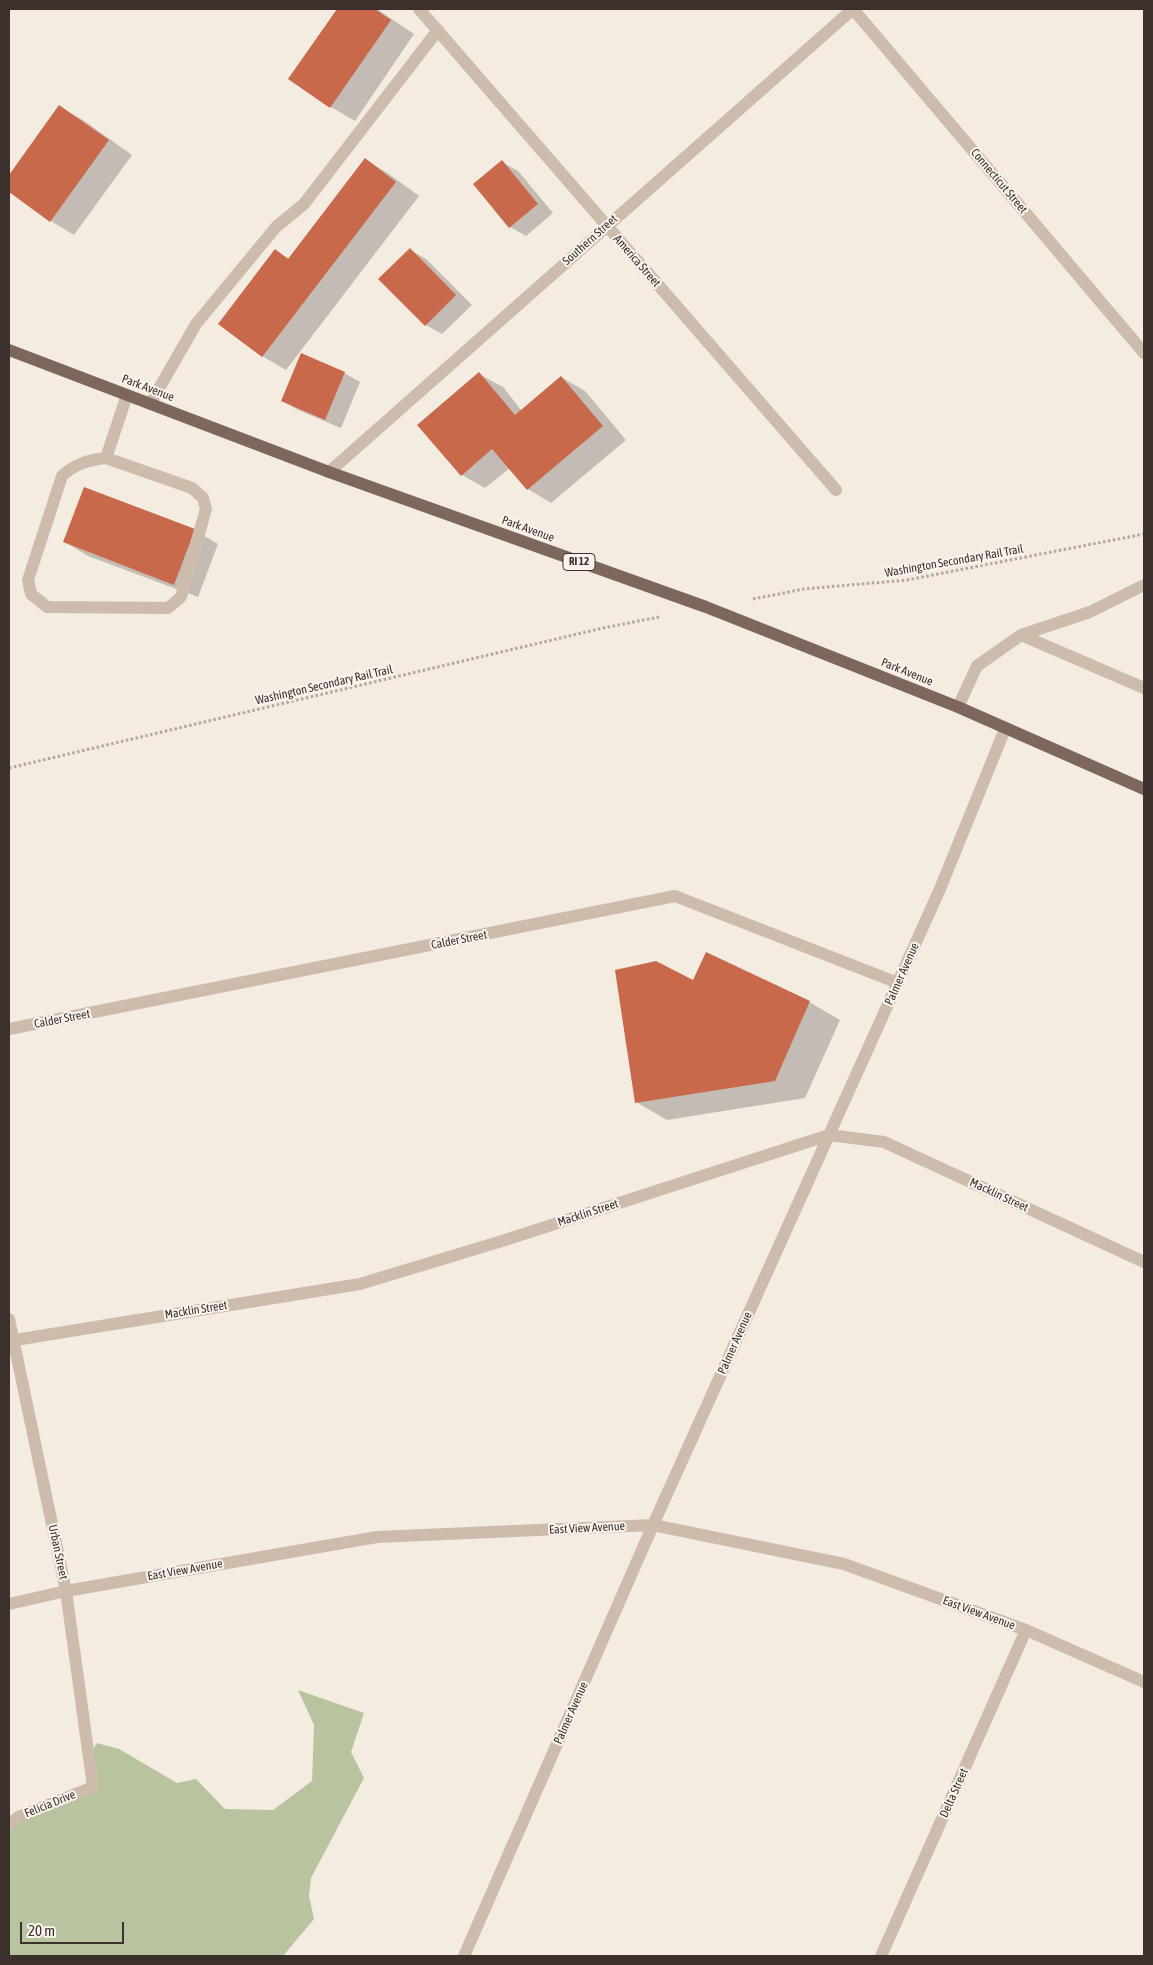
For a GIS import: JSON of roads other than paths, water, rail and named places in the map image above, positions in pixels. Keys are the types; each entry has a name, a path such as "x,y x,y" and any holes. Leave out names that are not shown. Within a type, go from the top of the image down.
{"main road":[{"name":"Park Avenue","path":"9,350 329,472 706,607 958,708 1144,789"}],"street":[{"name":"America Street","path":"419,9 836,490"},
{"name":"Southern Street","path":"329,472 606,225 853,9"},
{"name":"Connecticut Street","path":"853,9 1144,353"},
{"path":"150,404 196,324 276,227 304,204 438,30"},
{"path":"106,458 127,395"},
{"path":"106,458 192,488 203,498 206,509 181,597 168,608 47,607 31,594 28,580 62,476 72,467 89,460 106,458"},
{"path":"958,708 978,666 1021,635 1090,612 1144,585"},
{"path":"1021,635 1144,688"},
{"name":"Palmer Avenue","path":"464,1956 653,1525 940,889 1005,728"},
{"name":"Calder Street","path":"9,1029 675,896 898,983"},
{"name":"Macklin Street","path":"11,1340 360,1284 502,1241 829,1135 884,1142 1144,1262"},
{"name":"Urban Street","path":"9,1319 11,1340 66,1591 93,1787"},
{"name":"East View Avenue","path":"9,1604 66,1591 377,1537 653,1525 844,1564 1026,1630 1144,1682"},
{"name":"Delta Street","path":"881,1956 1026,1630"},
{"name":"Felicia Drive","path":"9,1824 18,1817 93,1787"}]}
